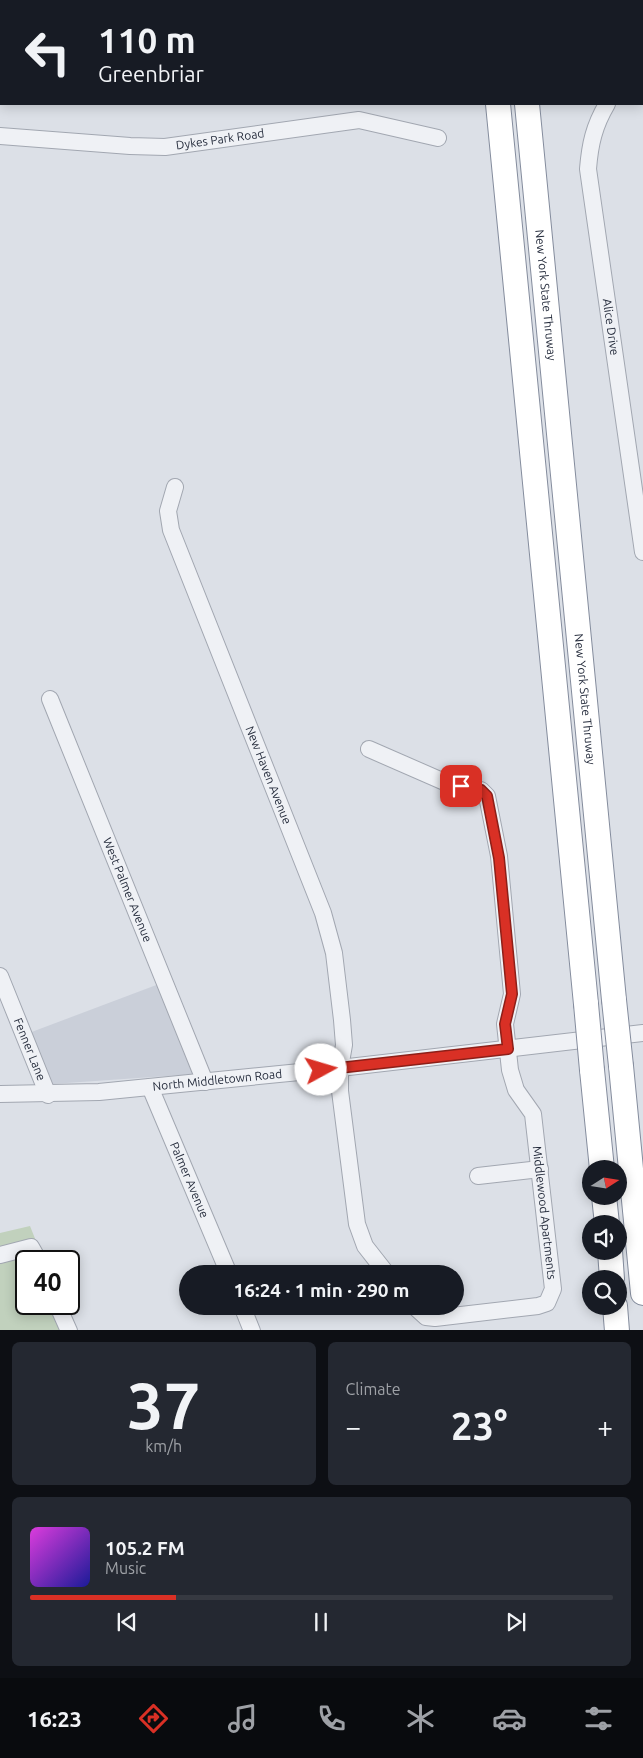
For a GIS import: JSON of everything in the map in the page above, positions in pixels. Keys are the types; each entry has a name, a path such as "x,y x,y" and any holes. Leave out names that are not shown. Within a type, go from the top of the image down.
{"highway":[{"path":"498,105 601,1160"},
{"name":"New York State Thruway","path":"527,105 643,1293"},
{"path":"616,1315 618,1330"}],"street":[{"name":"Alice Drive","path":"606,105 596,122 590,143 588,169 643,552"},
{"name":"Dykes Park Road","path":"0,136 165,147 359,120 438,138"},
{"name":"New Haven Avenue","path":"176,488 168,511 171,530 323,914 334,952 344,1045 340,1068"},
{"name":"West Palmer Avenue","path":"50,699 205,1082"},
{"name":"Middlewood Apartments","path":"369,749 449,784 481,790 487,796 499,858 512,994 505,1024 512,1081 532,1114 553,1290 547,1303 460,1323 424,1315"},
{"name":"Fenner Lane","path":"0,976 48,1095"},
{"name":"North Middletown Road","path":"0,1094 48,1095 205,1082 643,1033"},
{"path":"340,1068 340,1091 357,1224 365,1246 380,1265"},
{"name":"Palmer Avenue","path":"150,1087 225,1265"},
{"path":"478,1176 540,1169"},
{"path":"19,1250 31,1247 33,1250"},
{"path":"0,1255 15,1251"},
{"path":"62,1315 69,1330"},
{"path":"246,1315 252,1330"}],"shaded area":[{"path":"159,984 196,1074 52,1084 29,1033"}],"green space":[{"path":"30,1226 40,1250 15,1250 15,1315 67,1315 73,1330 0,1330 0,1233"}],"route":[{"path":"321,1070 508,1049 505,1024 512,994 499,856 487,796 481,790 461,786"}]}
